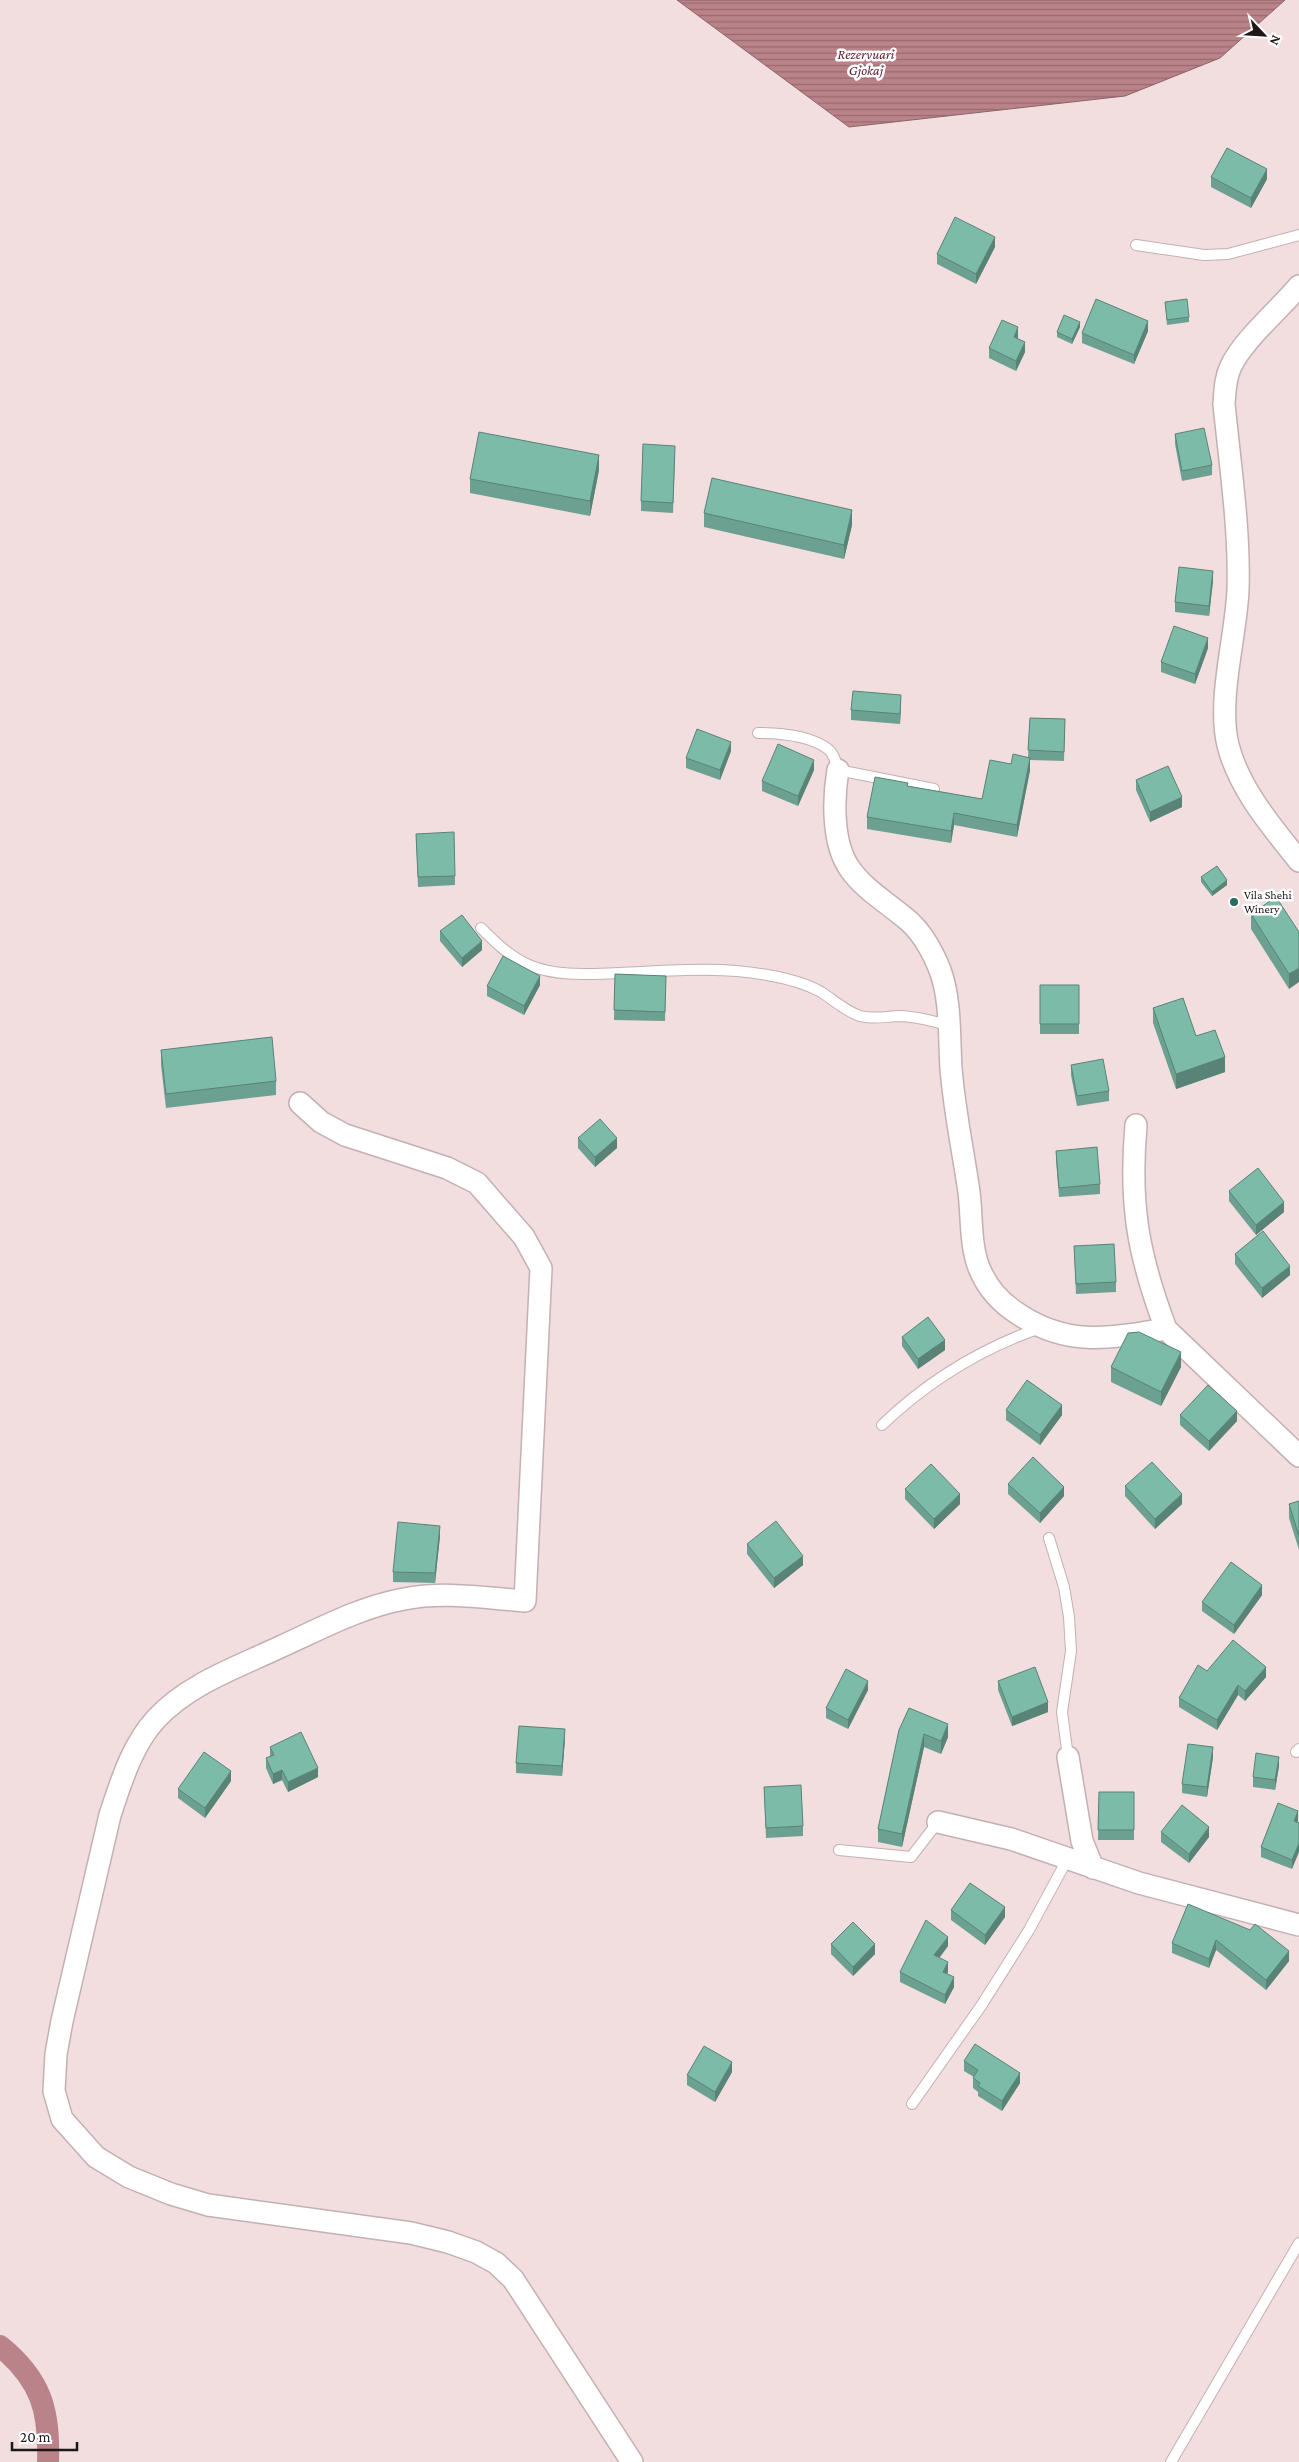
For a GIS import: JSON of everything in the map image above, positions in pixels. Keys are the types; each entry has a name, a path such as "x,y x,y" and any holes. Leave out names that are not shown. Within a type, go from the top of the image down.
{"street":[{"path":"1299,286 1240,352 1231,367 1226,384 1224,404 1237,556 1238,590 1226,700 1228,745 1238,776 1299,861"},
{"path":"838,770 834,798 835,817 842,849 850,869 886,903 906,918 922,936 934,955 942,977 950,1026 955,1109 979,1269 990,1288 1006,1306 1040,1328 1068,1336 1096,1338 1166,1329"},
{"path":"300,1103 320,1122 345,1135 447,1168 477,1183 524,1237 541,1268 525,1601 442,1595 404,1599 356,1612 218,1676 181,1696 155,1720 136,1750 121,1782 110,1815 62,2021 56,2054 54,2091 62,2119 96,2157 129,2177 171,2194 208,2206 411,2233 448,2242 476,2252 496,2263 513,2279 632,2462"},
{"path":"1136,1125 1132,1194 1136,1228 1152,1293 1166,1329 1299,1456"},
{"path":"1068,1757 1082,1841 1093,1868"},
{"path":"938,1822 1002,1837 1139,1883 1299,1925"}],"lane":[{"path":"1136,245 1204,255 1228,254 1299,235"},
{"path":"758,733 786,734 822,746 828,749 835,758 838,770 934,789"},
{"path":"481,928 506,953 530,965 553,972 581,974 725,970 767,975 797,982 819,991 845,1009 858,1015 872,1018 902,1016 950,1026"},
{"path":"882,1425 944,1374 985,1350 1040,1328"},
{"path":"1049,1538 1064,1587 1069,1617 1071,1651 1062,1712 1068,1757"},
{"path":"839,1850 911,1857 938,1822"},
{"path":"912,2104 981,2006 1030,1930 1068,1858"},
{"path":"1171,2462 1299,2243"}],"water":[{"name":"Rezervuari Gjokaj","path":"677,0 1285,0 1220,58 1125,96 849,127"}],"building":[{"path":"1227,148 1267,169 1251,198 1211,177"},
{"path":"955,217 995,237 976,274 937,254"},
{"path":"1096,299 1148,321 1134,355 1082,333"},
{"path":"1187,299 1189,317 1167,320 1165,302"},
{"path":"1064,315 1080,322 1072,339 1057,332"},
{"path":"1002,320 1018,327 1014,337 1025,342 1016,361 989,348"},
{"path":"1204,428 1212,465 1182,471 1175,434"},
{"path":"479,432 599,455 590,501 470,479"},
{"path":"643,444 675,446 673,503 641,501"},
{"path":"712,478 852,510 844,545 704,513"},
{"path":"1179,567 1213,571 1209,606 1175,602"},
{"path":"1174,626 1208,638 1195,674 1161,662"},
{"path":"853,691 901,695 900,714 851,710"},
{"path":"1030,718 1065,719 1064,752 1028,750"},
{"path":"697,729 731,742 720,770 686,758"},
{"path":"778,744 814,760 798,796 762,781"},
{"path":"1013,754 1030,758 1017,825 954,813 951,831 867,817 875,777 908,783 907,786 982,799 990,760 1011,764"},
{"path":"1168,766 1182,797 1150,812 1136,780"},
{"path":"454,832 455,876 418,877 416,834"},
{"path":"1217,866 1227,880 1212,892 1201,877"},
{"path":"1276,897 1299,932 1299,968 1289,974 1251,914"},
{"path":"462,915 482,941 462,958 440,931"},
{"path":"503,956 540,976 524,1006 487,986"},
{"path":"615,974 666,976 665,1012 614,1010"},
{"path":"1040,985 1079,985 1079,1024 1040,1024"},
{"path":"1183,998 1196,1036 1215,1030 1225,1057 1176,1074 1153,1008"},
{"path":"272,1037 276,1081 166,1094 161,1050"},
{"path":"1103,1059 1109,1091 1077,1096 1071,1065"},
{"path":"600,1119 617,1138 595,1157 578,1138"},
{"path":"1097,1147 1100,1184 1059,1188 1056,1151"},
{"path":"1258,1168 1284,1202 1256,1225 1229,1191"},
{"path":"1263,1231 1290,1266 1262,1288 1235,1254"},
{"path":"1114,1244 1116,1282 1076,1284 1074,1246"},
{"path":"928,1317 945,1340 918,1359 902,1337"},
{"path":"1139,1332 1181,1352 1161,1392 1111,1367 1128,1333"},
{"path":"1027,1380 1062,1405 1040,1435 1006,1410"},
{"path":"1208,1385 1237,1411 1209,1441 1180,1415"},
{"path":"1033,1457 1064,1487 1040,1513 1008,1484"},
{"path":"1152,1462 1182,1494 1155,1519 1125,1486"},
{"path":"931,1464 960,1494 934,1519 905,1489"},
{"path":"1299,1501 1299,1536 1289,1504"},
{"path":"776,1521 803,1556 774,1578 747,1544"},
{"path":"398,1522 440,1526 435,1573 393,1572"},
{"path":"1231,1562 1262,1585 1234,1625 1202,1602"},
{"path":"1233,1640 1266,1667 1245,1691 1238,1685 1217,1720 1179,1698 1198,1665 1207,1671"},
{"path":"1035,1667 1048,1702 1012,1717 998,1681"},
{"path":"846,1669 868,1681 848,1720 826,1708"},
{"path":"909,1708 948,1724 941,1741 924,1734 902,1834 878,1829 899,1730"},
{"path":"519,1726 565,1729 562,1766 516,1763"},
{"path":"301,1732 318,1768 288,1782 282,1770 273,1774 266,1758 274,1755 270,1747"},
{"path":"1188,1744 1213,1747 1207,1787 1182,1784"},
{"path":"204,1752 231,1771 205,1808 178,1789"},
{"path":"1256,1753 1279,1757 1275,1780 1253,1777"},
{"path":"801,1785 803,1826 766,1828 764,1787"},
{"path":"1099,1792 1134,1792 1134,1830 1098,1830"},
{"path":"1278,1803 1298,1811 1294,1821 1299,1823 1299,1843 1292,1860 1261,1847"},
{"path":"1182,1805 1209,1827 1189,1854 1161,1832"},
{"path":"970,1883 1005,1907 985,1935 951,1910"},
{"path":"1188,1904 1250,1930 1255,1924 1289,1951 1266,1980 1216,1940 1209,1959 1172,1943"},
{"path":"926,1920 948,1937 934,1955 948,1962 943,1972 954,1977 945,1995 900,1972"},
{"path":"853,1922 875,1944 853,1967 831,1944"},
{"path":"975,2044 1020,2073 1002,2101 978,2086 980,2083 973,2078 978,2070 964,2061"},
{"path":"704,2046 732,2062 715,2092 687,2075"}],"waterway":[{"path":"0,2346 25,2371 40,2397 47,2427 48,2462"}],"place":[{"name":"Vila Shehi Winery","path":"1234,902"}]}
